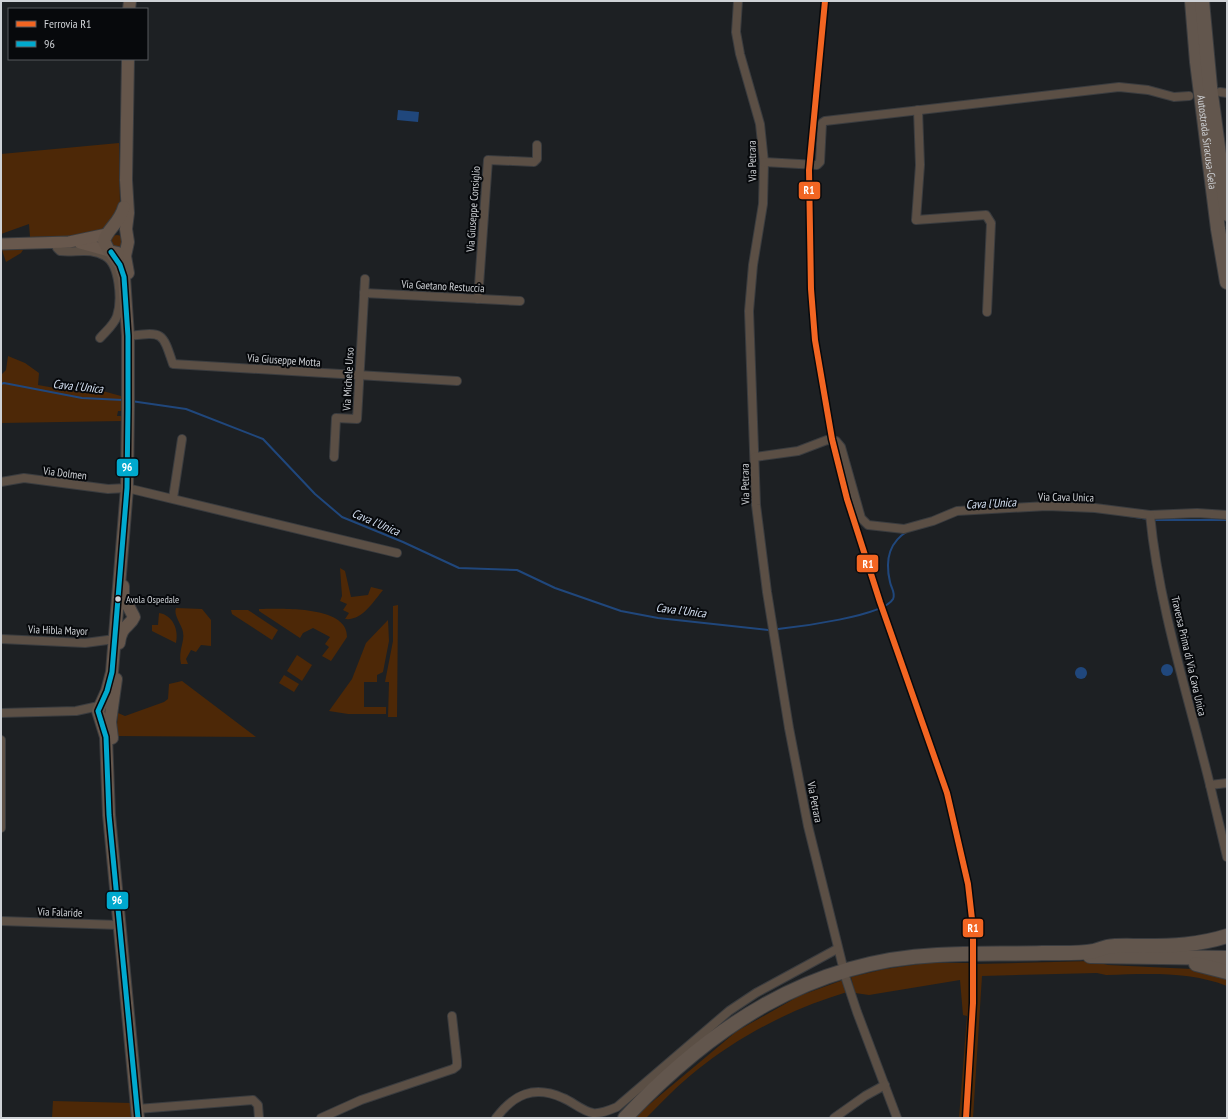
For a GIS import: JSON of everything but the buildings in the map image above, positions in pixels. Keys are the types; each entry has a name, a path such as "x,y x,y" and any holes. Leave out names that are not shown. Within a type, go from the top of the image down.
{"highway":[{"name":"Autostrada Siracusa-Gela","path":"1192,1 1197,62 1217,222 1227,282"},
{"name":"Autostrada Siracusa-Gela","path":"1202,1 1210,87 1227,214"},
{"path":"1093,951 1108,947 1196,944 1227,936"},
{"path":"627,1115 703,1047 760,1006 823,978 869,965 911,958 963,954 1093,951 1227,951"},
{"path":"1057,953 1116,957 1227,958"},
{"path":"1116,957 1143,961 1183,962 1227,972"}],"main road":[{"path":"125,294 128,276 126,243 128,60"},
{"path":"104,711 120,635 121,572 127,488 128,408 128,336 124,272 105,245 109,232 122,214 126,180"},
{"path":"109,232 118,230 122,231 126,243 120,253 110,252"},
{"path":"120,618 133,619 133,614 123,596 121,572"},
{"path":"120,618 115,639 112,672 104,711 110,722 112,737 108,767 109,815 137,1113"}],"street":[{"name":"Via Petrara","path":"738,1 736,32 740,54 760,124 764,162 763,204 753,265 749,311 756,505 767,592 789,728 808,826 837,949 842,963"},
{"path":"764,162 817,165 820,162 822,123 825,121 1119,87 1148,90 1174,97 1189,96"},
{"path":"918,110 920,164 916,220 986,215 989,217 991,223 987,312"},
{"name":"Via Giuseppe Consiglio","path":"478,298 488,160 534,162 537,159 537,145"},
{"path":"1,244 69,242 94,238 109,232"},
{"path":"69,242 92,245 110,252"},
{"path":"56,243 57,248 60,251 88,251 105,255 111,260 115,268 117,274 118,312 113,324 100,338"},
{"name":"Via Michele Urso","path":"334,457 336,418 357,419 365,279"},
{"name":"Via Gaetano Restuccia","path":"364,293 520,301"},
{"name":"Via Giuseppe Motta","path":"128,336 153,333 160,335 165,340 173,364 457,381"},
{"path":"173,498 182,439"},
{"name":"Via Cava Unica","path":"755,457 798,451 827,440 836,441 841,447 861,518 868,525 904,529 933,521 957,511 1047,506 1095,508 1150,515 1197,513 1227,515"},
{"name":"Via Dolmen","path":"1,482 24,478 108,489 127,488 397,553"},
{"name":"Traversa Prima di Via Cava Unica","path":"1150,515 1156,560 1177,661 1210,785 1227,857"},
{"name":"Via Hibla Mayor","path":"1,639 85,643 115,639"},
{"path":"1,713 104,711"},
{"path":"1,740 2,828"},
{"path":"1210,785 1227,783"},
{"name":"Via Falaride","path":"1,921 119,925"},
{"path":"496,1118 510,1102 526,1092 555,1095 594,1113 605,1112 617,1108 729,1011 756,993 837,949"},
{"path":"846,978 897,1118"},
{"path":"321,1118 361,1100 453,1069 457,1066 452,1016"},
{"path":"834,1118 865,1096 885,1085"},
{"path":"137,1113 253,1100 258,1105 259,1118"}],"shaded area":[{"path":"119,143 120,210 103,231 81,236 30,237 29,224 1,234 1,154"},
{"path":"117,235 122,237 124,242 122,247 117,249 112,247 110,242 112,237"},
{"path":"22,248 23,250 21,253 6,262 2,250"},
{"path":"8,356 25,363 39,373 38,385 83,393 99,390 121,396 122,411 118,411 117,416 122,416 122,421 1,423 1,375 6,370"},
{"path":"340,568 345,571 351,597 368,595 371,587 383,590 367,610 351,619 345,619 349,613 343,610 347,604 340,601 342,596"},
{"path":"398,605 397,717 388,717 389,682 385,682 393,641 393,606"},
{"path":"176,608 202,609 211,620 211,646 201,645 196,652 191,650 186,659 188,664 181,664 180,654 183,636 175,611"},
{"path":"259,609 296,609 325,614 336,619 344,627 347,637 331,661 322,656 329,647 325,644 330,637 313,628 303,633 300,638 259,611"},
{"path":"231,610 248,610 278,630 272,640 232,614"},
{"path":"159,613 164,614 174,624 177,633 176,643 152,631 152,625 158,625"},
{"path":"388,620 389,641 383,672 377,675 377,682 364,682 364,707 386,707 386,714 348,714 329,711 352,679 366,643"},
{"path":"297,655 312,665 302,681 287,671"},
{"path":"284,675 299,684 294,692 279,683"},
{"path":"182,681 256,737 116,736 118,713 125,716 164,702 168,699 169,684"},
{"path":"1091,961 1108,965 1192,969 1227,978 1227,986 1198,978 1168,974 1106,975 1097,973 982,976 973,1118 969,1118 977,964"},
{"path":"927,963 971,963 963,1118 959,1118 967,1016 963,1015 960,980 869,995 855,993 851,977 885,969"},
{"path":"843,980 847,992 806,1006 750,1034 714,1057 697,1070 677,1087 646,1118 633,1118 737,1031 799,996"},
{"path":"53,1101 131,1103 132,1118 52,1118"}],"water":[{"path":"398,110 419,112 418,122 397,120"},
{"path":"1167,664 1171,666 1173,670 1171,674 1167,676 1163,674 1161,670 1163,666"},
{"path":"1081,667 1085,669 1087,673 1085,677 1081,679 1077,677 1075,673 1077,669"}],"waterway":[{"name":"Cava l'Unica","path":"1,384 4,383 82,398 123,400"},
{"name":"Cava l'Unica","path":"131,401 186,409 263,439 315,494 342,517 403,542 459,568 517,570 555,588 621,611 658,618 768,630"},
{"name":"Cava l'Unica","path":"1123,515 1148,519"},
{"name":"Cava l'Unica","path":"1152,520 1227,520"},
{"name":"Cava l'Unica","path":"778,629 839,620 874,611 886,605 893,599 894,595 888,567 890,553 896,541 908,531"}],"rail line":[{"name":"R1","path":"825,1 809,170 811,289 815,340 832,439 847,499 880,602 947,793 968,884 973,928 973,1003 966,1118"}],"transit line":[{"name":"96","path":"111,252 120,265 124,277 128,336 127,488 112,672 107,691 98,711 106,737 109,815 138,1118"}],"place":[{"name":"Avola Ospedale","path":"118,599"}]}
